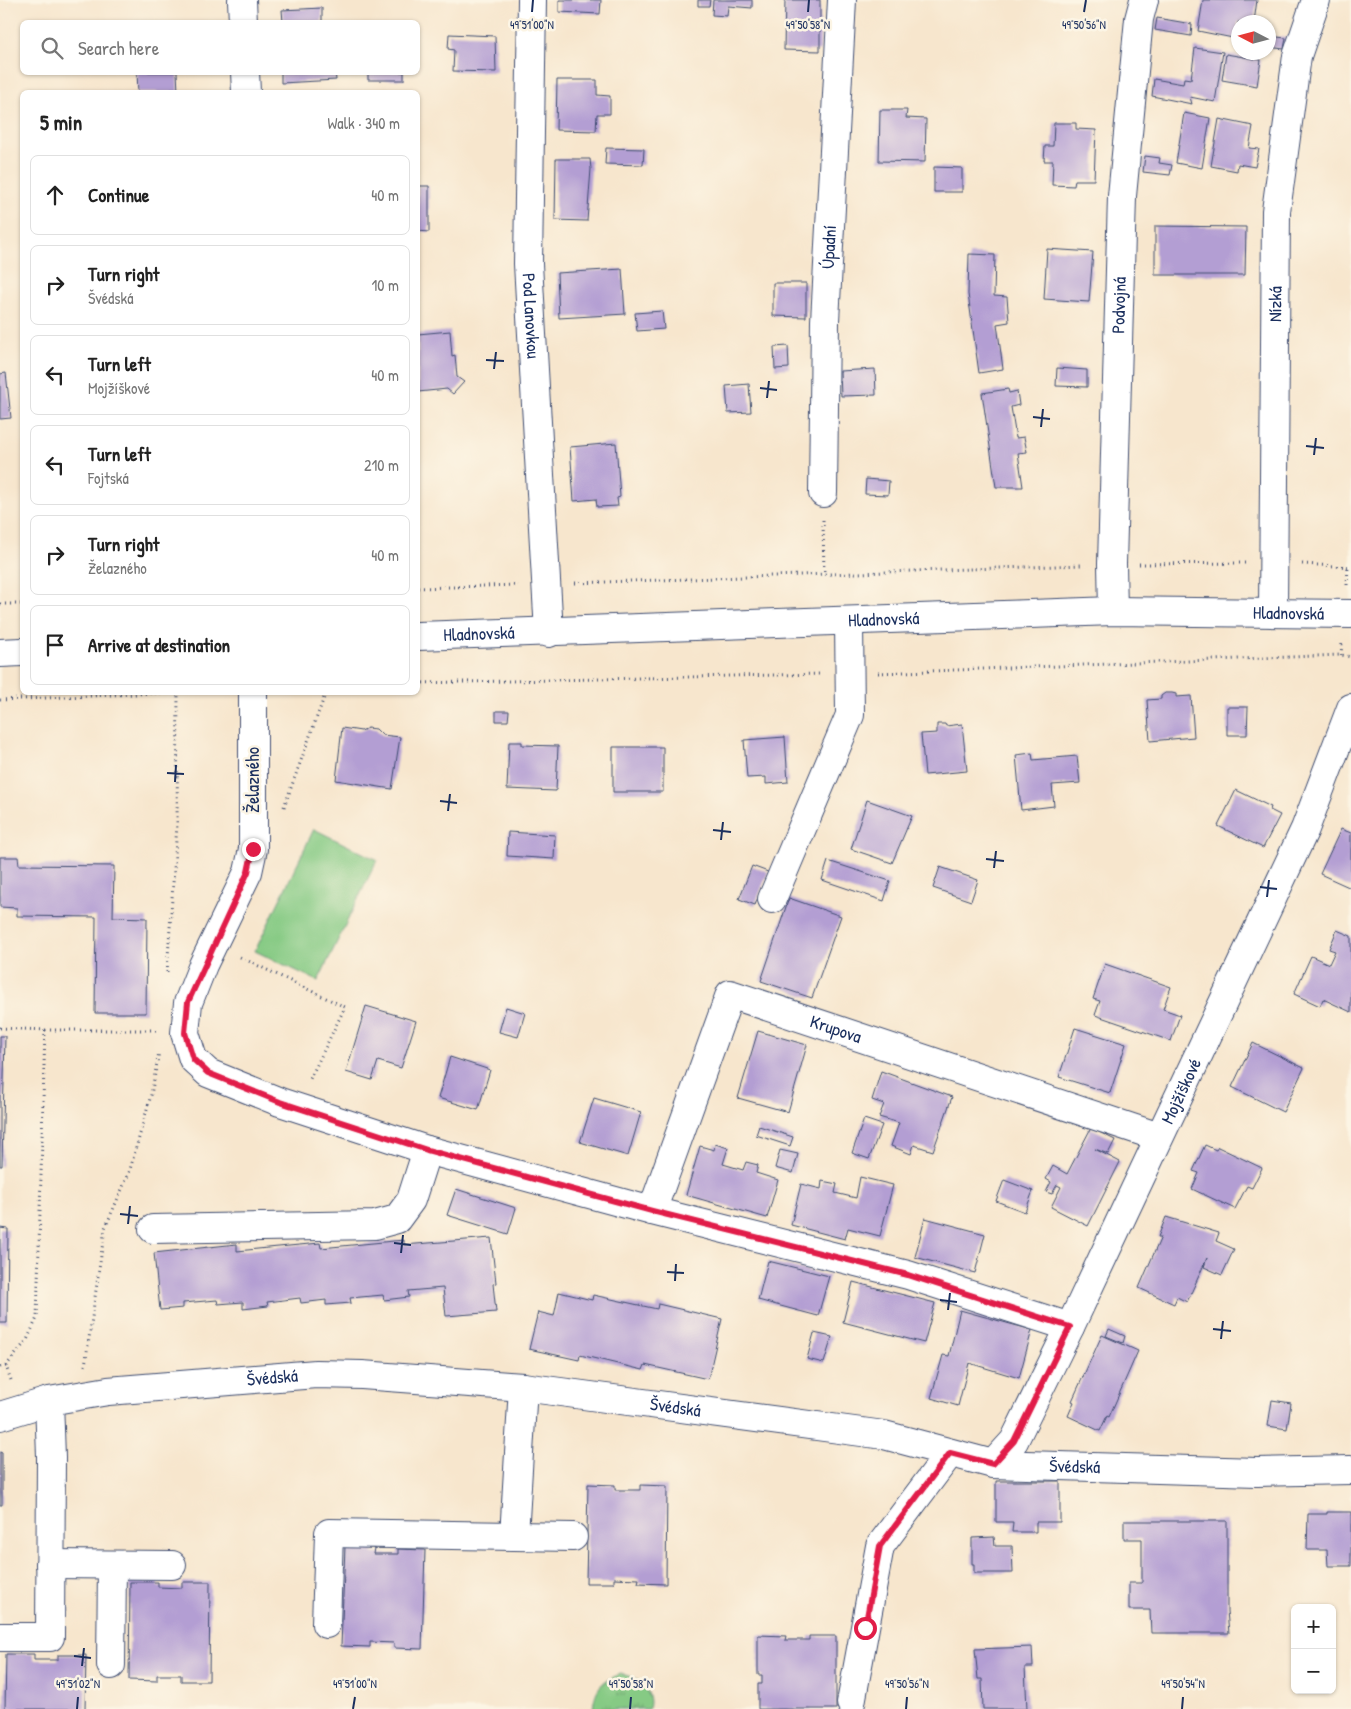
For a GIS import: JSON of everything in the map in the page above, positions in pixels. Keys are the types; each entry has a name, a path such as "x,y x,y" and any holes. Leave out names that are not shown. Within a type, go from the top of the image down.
{"street":[{"path":"242,0 243,20"},
{"name":"Pod Lanovkou","path":"532,0 528,264 549,632"},
{"name":"Úpadní","path":"823,493 825,321 842,0"},
{"name":"Podvojná","path":"1113,611 1112,564 1122,196 1139,19 1144,0"},
{"name":"Nízká","path":"1273,614 1276,211 1297,56 1316,0"},
{"path":"245,75 246,90"},
{"name":"Hladnovská","path":"420,636 1113,611 1351,614"},
{"path":"772,899 850,715 849,621"},
{"path":"0,653 20,652"},
{"name":"Želazného","path":"174,1031 248,872 253,849 253,695"},
{"name":"Mojžíškové","path":"993,1464 1014,1441 1070,1327 1305,829 1351,708"},
{"name":"Krupova","path":"652,1211 730,994 1159,1138"},
{"path":"174,1031 193,1059 208,1073 280,1102 427,1150 652,1211 908,1275 1070,1327"},
{"path":"153,1229 375,1225 396,1219 411,1200 427,1150"},
{"name":"Švédská","path":"0,1416 49,1401 108,1391 316,1374 362,1375 522,1387 884,1435 993,1464 1258,1472 1351,1470"},
{"path":"514,1536 522,1387"},
{"path":"0,1637 50,1637 51,1457 49,1401"},
{"path":"851,1703 880,1546 950,1453"},
{"path":"326,1624 329,1532 573,1537"},
{"path":"50,1564 172,1565"},
{"path":"112,1565 112,1665"}],"path":[{"path":"823,493 824,574"},
{"path":"420,588 1112,564 1273,563 1351,567"},
{"path":"0,604 20,604"},
{"path":"420,683 850,674 1341,655 1351,657"},
{"path":"0,700 127,695"},
{"path":"167,981 177,825 178,695"},
{"path":"282,812 325,695"},
{"path":"236,954 345,1007 308,1084"},
{"path":"0,1028 174,1031"},
{"path":"6,1366 27,1340 37,1318 45,1030"},
{"path":"79,1395 105,1228 129,1173 151,1095 160,1048"}],"green space":[{"path":"314,829 377,860 318,981 255,951"},
{"path":"621,1674 639,1681 647,1690 650,1702 649,1709 593,1709 595,1696 600,1686 608,1679"}],"building":[{"path":"559,0 601,0 600,14 559,12"},
{"path":"698,0 710,0 709,6 698,6"},
{"path":"713,0 752,0 752,8 728,6 727,16 712,15"},
{"path":"785,0 820,0 820,51 784,50"},
{"path":"1203,0 1257,0 1255,15 1231,15 1231,38 1198,31"},
{"path":"322,8 322,20 283,20 282,10"},
{"path":"1157,18 1192,24 1191,36 1155,30"},
{"path":"449,34 495,36 496,72 453,71 454,50 448,49"},
{"path":"1276,37 1286,38 1284,49 1276,48"},
{"path":"1195,48 1223,52 1215,102 1190,97 1192,104 1152,96 1154,79 1183,84 1184,78 1191,79"},
{"path":"1226,54 1231,55 1231,60 1261,60 1257,86 1222,80"},
{"path":"137,75 177,75 178,90 138,90"},
{"path":"281,75 335,75 336,80 281,83"},
{"path":"368,75 404,75 404,80 368,80"},
{"path":"557,80 597,80 597,95 610,96 610,114 597,114 596,131 556,130"},
{"path":"880,110 907,110 906,118 926,119 925,162 879,161"},
{"path":"1184,113 1210,118 1202,168 1176,163"},
{"path":"1219,119 1253,126 1249,148 1259,149 1255,167 1238,164 1237,171 1211,166"},
{"path":"1054,123 1076,123 1076,129 1096,130 1094,180 1075,180 1074,186 1052,185 1053,161 1044,161 1045,146 1053,146"},
{"path":"606,148 644,149 643,165 605,164"},
{"path":"1145,156 1160,158 1159,163 1172,165 1170,175 1143,172"},
{"path":"556,159 590,159 587,221 555,220"},
{"path":"934,167 962,168 962,192 934,192"},
{"path":"420,186 429,186 429,232 420,231"},
{"path":"1155,226 1246,227 1245,275 1155,275"},
{"path":"1047,249 1093,252 1089,302 1044,299"},
{"path":"969,254 995,255 994,296 1007,297 1009,322 997,324 1003,369 979,373 968,294"},
{"path":"622,269 625,314 559,318 557,273"},
{"path":"773,283 806,283 806,317 773,316"},
{"path":"662,311 664,329 637,331 635,313"},
{"path":"450,331 452,356 455,355 457,377 464,382 453,394 447,389 420,392 420,334"},
{"path":"788,346 789,368 775,369 774,347"},
{"path":"1057,368 1087,370 1087,387 1056,386"},
{"path":"875,369 876,395 841,396 840,371"},
{"path":"6,373 11,418 0,419 0,374"},
{"path":"749,384 751,412 728,413 726,386"},
{"path":"1008,389 1009,393 1017,391 1019,405 1011,407 1016,438 1024,437 1027,452 1018,453 1023,487 996,487 982,393"},
{"path":"616,443 620,497 617,498 618,506 597,507 596,499 574,501 570,447"},
{"path":"866,479 889,481 888,495 865,494"},
{"path":"1165,693 1176,694 1176,697 1191,696 1194,737 1150,741 1147,700 1161,699 1161,696"},
{"path":"1227,707 1248,707 1247,735 1227,735"},
{"path":"496,711 509,711 508,721 496,721"},
{"path":"937,724 945,724 946,726 962,724 967,771 925,775 921,734 937,733"},
{"path":"342,728 361,731 368,728 376,729 382,735 400,737 392,789 336,780"},
{"path":"785,737 788,782 766,784 766,777 747,778 744,740"},
{"path":"509,742 522,742 522,745 558,746 556,791 507,789"},
{"path":"613,747 663,747 663,792 613,792"},
{"path":"1032,753 1033,760 1077,756 1080,783 1052,785 1054,806 1021,810 1016,755"},
{"path":"1236,790 1271,807 1270,810 1280,815 1263,848 1218,826"},
{"path":"867,800 912,816 892,863 851,849"},
{"path":"1341,829 1351,833 1351,888 1320,874"},
{"path":"508,832 555,835 554,859 507,856"},
{"path":"0,857 18,857 19,865 114,866 113,917 147,918 146,1013 95,1013 96,917 17,916 17,908 0,907"},
{"path":"828,861 890,881 884,901 822,880"},
{"path":"752,866 768,872 755,905 739,899"},
{"path":"940,867 978,880 971,901 933,888"},
{"path":"789,898 841,916 812,998 761,981"},
{"path":"1337,930 1351,936 1351,1012 1323,999 1320,1006 1294,994 1311,956 1329,964 1335,951 1329,949"},
{"path":"1105,964 1171,987 1163,1009 1180,1015 1171,1041 1095,1015 1100,1001 1093,999"},
{"path":"366,1006 416,1021 401,1068 378,1061 372,1080 346,1072"},
{"path":"506,1007 525,1013 518,1037 499,1032"},
{"path":"1075,1028 1126,1044 1110,1093 1059,1077"},
{"path":"758,1031 807,1045 788,1112 738,1098"},
{"path":"0,1036 5,1036 2,1166 0,1166"},
{"path":"1253,1043 1304,1068 1283,1112 1232,1087"},
{"path":"450,1057 490,1070 478,1110 438,1098"},
{"path":"881,1071 952,1097 933,1151 914,1145 911,1154 891,1146 899,1123 879,1117 884,1104 872,1100"},
{"path":"594,1098 641,1112 628,1156 580,1142"},
{"path":"864,1119 882,1125 869,1159 852,1153"},
{"path":"759,1126 793,1137 790,1146 756,1135"},
{"path":"1091,1128 1115,1140 1108,1154 1095,1149 1120,1162 1088,1226 1051,1207 1061,1187 1057,1185 1052,1194 1046,1192 1051,1182 1046,1179 1053,1166 1067,1174"},
{"path":"715,1144 728,1148 723,1164 743,1170 746,1162 758,1165 756,1173 778,1180 767,1218 686,1195 700,1146 714,1150"},
{"path":"1205,1145 1216,1150 1218,1147 1262,1168 1252,1188 1247,1186 1235,1209 1192,1189 1199,1173 1193,1171"},
{"path":"780,1150 798,1154 793,1173 775,1168"},
{"path":"860,1177 893,1185 880,1236 848,1228 845,1239 791,1225 801,1184 821,1189 822,1181 837,1184 835,1193 856,1198"},
{"path":"1004,1180 1033,1191 1025,1212 996,1201"},
{"path":"456,1189 516,1208 508,1234 447,1215"},
{"path":"1166,1217 1219,1233 1216,1241 1234,1249 1222,1275 1204,1267 1207,1258 1187,1302 1177,1297 1174,1304 1139,1288 1161,1237 1158,1237"},
{"path":"925,1218 985,1234 975,1273 915,1257"},
{"path":"0,1228 8,1229 7,1323 0,1323"},
{"path":"491,1238 496,1283 493,1284 496,1312 446,1316 443,1288 408,1291 409,1297 384,1300 383,1295 350,1298 351,1303 326,1305 326,1300 301,1303 300,1298 267,1302 268,1306 243,1309 243,1302 218,1304 217,1300 183,1303 183,1308 160,1310 154,1253 237,1244 237,1251 320,1243 321,1248 404,1240 404,1245"},
{"path":"768,1261 829,1276 818,1316 758,1300"},
{"path":"853,1282 935,1303 924,1343 843,1322"},
{"path":"559,1292 592,1300 593,1295 657,1309 658,1304 722,1319 708,1379 645,1365 643,1370 580,1355 579,1360 529,1349 538,1312 554,1316"},
{"path":"960,1310 1032,1330 1019,1378 969,1363 958,1406 931,1398 943,1355 949,1356"},
{"path":"1109,1329 1125,1336 1123,1343 1106,1336"},
{"path":"814,1333 832,1337 824,1363 807,1359"},
{"path":"1102,1335 1138,1351 1109,1417 1107,1416 1100,1431 1068,1416 1074,1402 1072,1401"},
{"path":"1272,1400 1291,1403 1287,1429 1268,1426"},
{"path":"0,1452 2,1453 2,1505 0,1505"},
{"path":"996,1481 1060,1481 1060,1522 1036,1522 1036,1532 1012,1532 1013,1522 996,1522"},
{"path":"588,1484 615,1485 615,1490 640,1490 640,1485 667,1486 666,1584 638,1583 639,1579 614,1578 614,1583 586,1583"},
{"path":"1327,1512 1351,1512 1351,1566 1328,1566 1327,1550 1307,1550 1308,1514 1327,1514"},
{"path":"1124,1521 1227,1521 1227,1611 1229,1633 1151,1633 1150,1610 1129,1610 1129,1583 1142,1583 1142,1539 1124,1539"},
{"path":"994,1537 995,1546 1012,1546 1013,1573 974,1573 972,1538"},
{"path":"345,1547 374,1548 373,1554 398,1554 398,1549 425,1550 422,1649 394,1648 394,1643 370,1642 370,1647 341,1646"},
{"path":"130,1582 158,1582 158,1587 182,1588 182,1582 210,1582 209,1681 181,1681 181,1675 157,1675 157,1681 129,1680"},
{"path":"758,1635 786,1636 785,1640 809,1640 809,1636 836,1636 836,1709 758,1709 758,1684 762,1684 762,1675 758,1675"},
{"path":"1032,1647 1033,1667 1025,1667 1027,1709 983,1709 982,1679 978,1679 975,1649"},
{"path":"6,1654 34,1654 34,1660 58,1660 58,1655 86,1655 85,1709 5,1709"}],"route":[{"path":"253,849 248,872 203,965 188,1002 185,1033 193,1059 208,1073 280,1102 427,1150 652,1211 908,1275 1070,1327 1014,1441 993,1464 950,1453 880,1546 865,1628"}]}
